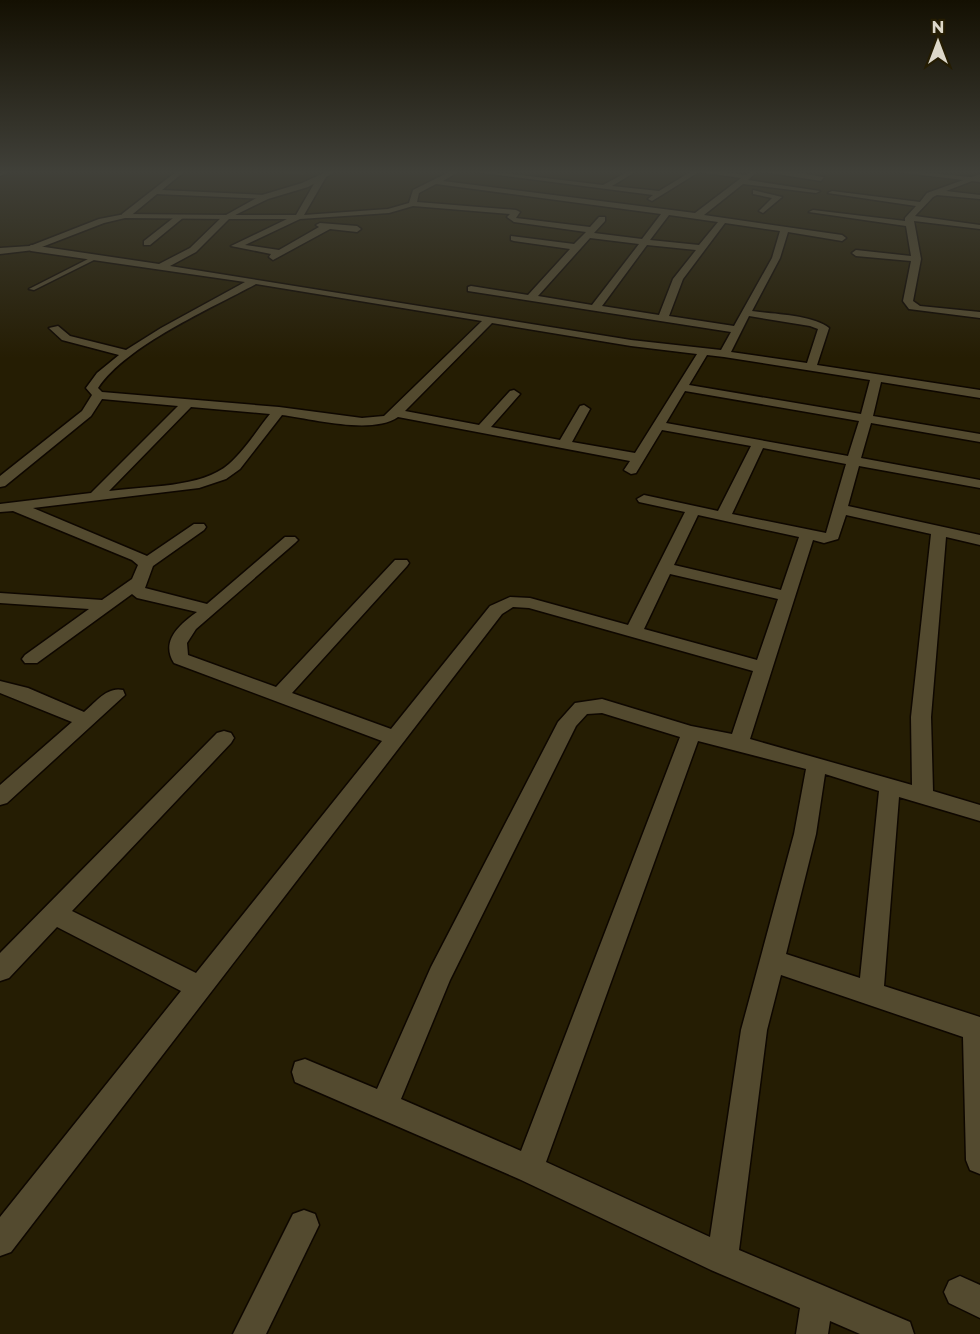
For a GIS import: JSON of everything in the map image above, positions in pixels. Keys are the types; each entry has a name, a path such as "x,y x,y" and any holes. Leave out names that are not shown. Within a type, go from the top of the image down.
{"street":[{"path":"31,249 71,233"},
{"path":"147,243 159,233"},
{"path":"159,267 193,250 210,233"},
{"path":"261,233 235,246 277,255 315,233"},
{"path":"530,298 588,233"},
{"path":"596,233 700,248"},
{"path":"595,308 651,233"},
{"path":"663,318 678,279 712,233"},
{"path":"724,354 776,258 785,233"},
{"path":"812,233 842,238"},
{"path":"911,233 916,259 909,304 919,309 980,315"},
{"path":"514,238 575,247"},
{"path":"0,251 31,249 159,267 489,320 551,316 595,308 738,330"},
{"path":"856,253 916,259"},
{"path":"270,273 125,353 95,380 92,388 98,395 279,411 362,422 387,419 489,320"},
{"path":"471,289 530,298 551,316 630,343 704,351 980,394"},
{"path":"747,313 813,323 824,328 811,367"},
{"path":"54,328 66,338 125,353"},
{"path":"631,470 704,351"},
{"path":"644,500 807,535 824,538 833,536 877,377"},
{"path":"683,387 980,438"},
{"path":"482,429 514,394"},
{"path":"0,483 87,413 98,395"},
{"path":"95,497 188,403"},
{"path":"564,444 584,409"},
{"path":"8,507 199,484 221,476 235,466 279,411"},
{"path":"396,412 638,458"},
{"path":"658,426 980,484"},
{"path":"723,516 758,444"},
{"path":"8,507 138,557 146,564"},
{"path":"841,509 980,540"},
{"path":"633,633 693,510"},
{"path":"31,659 136,583 146,564 199,527"},
{"path":"923,796 921,717 939,531"},
{"path":"739,743 807,535"},
{"path":"290,540 178,637 176,648 180,659 395,738"},
{"path":"280,695 401,563"},
{"path":"664,568 787,596"},
{"path":"136,583 136,589 143,594 210,610"},
{"path":"0,598 106,605"},
{"path":"0,1241 496,610 510,602 530,603 764,668"},
{"path":"0,687 21,693 87,721"},
{"path":"0,797 116,695"},
{"path":"384,1106 440,975 568,722 582,708 602,706 691,733 817,764 980,813"},
{"path":"529,1169 691,733"},
{"path":"2,966 224,738"},
{"path":"722,1259 754,1030 805,834 817,764"},
{"path":"871,994 890,786"},
{"path":"54,914 199,987"},
{"path":"772,961 978,1029 980,1160"},
{"path":"305,1072 529,1169 722,1259 898,1334"},
{"path":"249,1334 304,1225"},
{"path":"812,1334 817,1299"}],"lane":[{"path":"32,289 94,258"}]}
